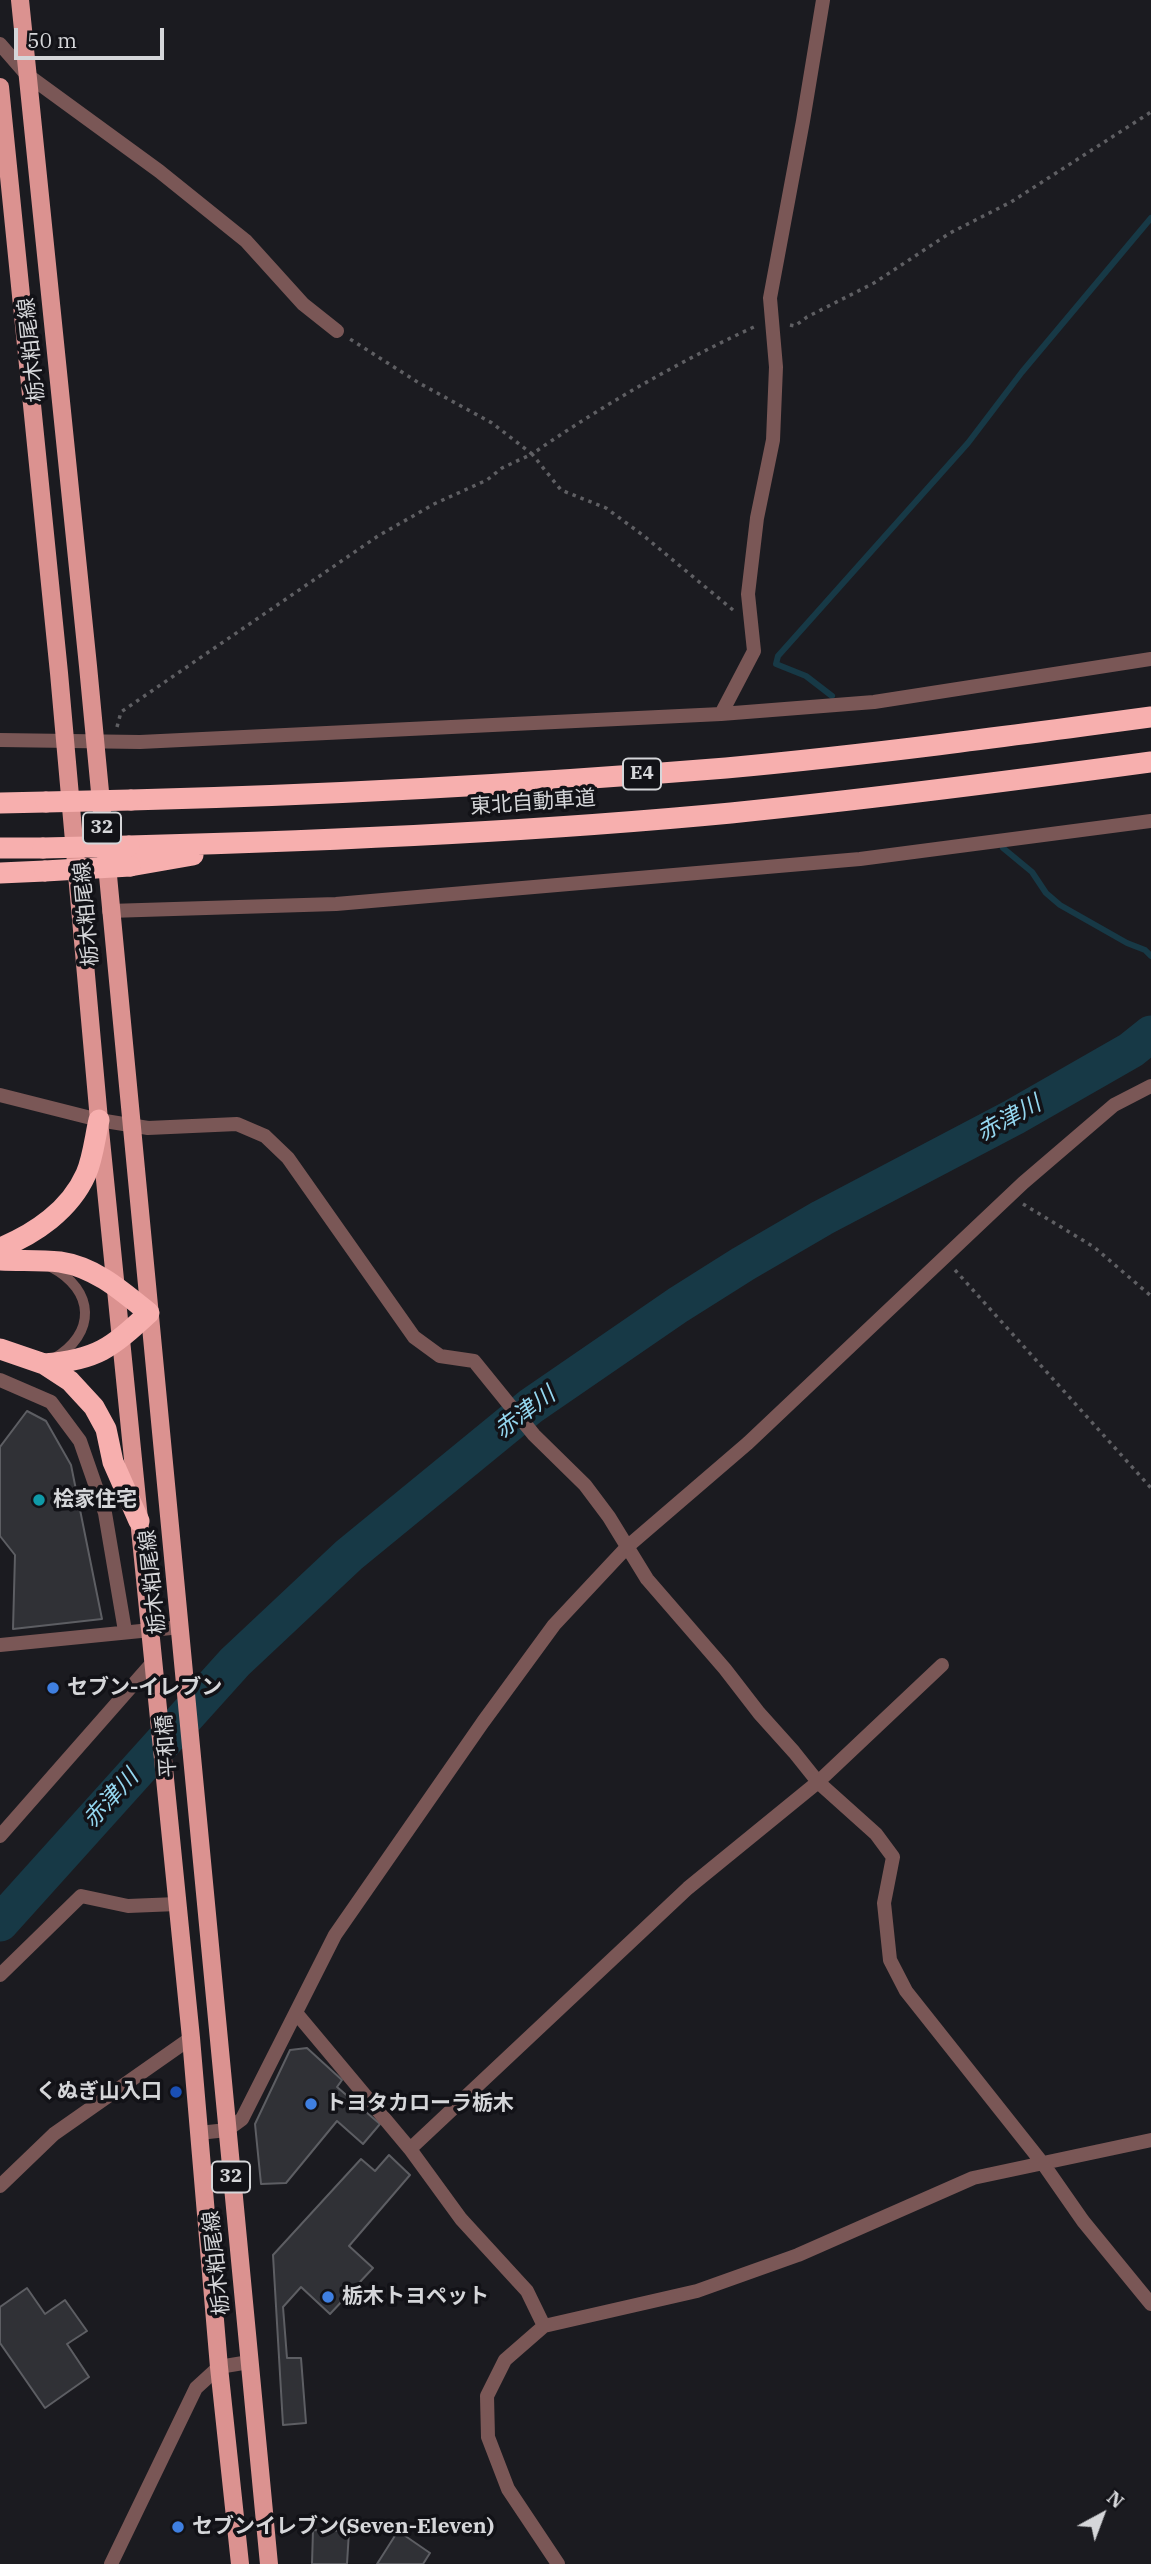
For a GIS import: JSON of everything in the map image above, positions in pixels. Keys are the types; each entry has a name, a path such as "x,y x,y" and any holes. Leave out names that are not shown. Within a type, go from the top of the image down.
{"highway":[{"name":"東北自動車道","path":"0,803 271,797 487,786 729,767 968,742 1151,717"},
{"name":"東北自動車道","path":"0,848 43,848 130,856 264,842 487,831 729,813 967,787 1151,762"},
{"path":"0,873 45,871 130,856"},
{"path":"0,1248 21,1240 54,1217 72,1196 86,1173 99,1120"},
{"path":"0,1260 61,1262 89,1270 117,1287 149,1313 104,1351 73,1362 44,1364"},
{"path":"0,1349 44,1364 71,1381 94,1407 106,1429 113,1462 139,1521"}],"main road":[{"name":"栃木粕尾線","path":"20,0 183,1656"},
{"name":"栃木粕尾線","path":"0,87 66,741 99,1120 154,1687"},
{"name":"平和橋","path":"183,1656 193,1790"},
{"name":"平和橋","path":"154,1687 169,1816"},
{"name":"栃木粕尾線","path":"193,1790 269,2564"},
{"name":"栃木粕尾線","path":"169,1816 219,2367 240,2564"}],"street":[{"path":"721,714 754,651 748,594 757,518 773,440 776,367 770,298 823,0"},
{"path":"0,44 26,74 159,171 246,241 303,304 337,331"},
{"path":"0,740 140,742 721,714 874,702 1151,659"},
{"path":"109,911 336,904 860,859 1151,821"},
{"path":"199,2133 226,2130 242,2119 335,1935 483,1721 554,1625 627,1547 748,1443 1010,1196 1114,1105 1151,1086"},
{"path":"0,1095 99,1120 148,1128 237,1124 265,1136 288,1158 414,1337 440,1356 474,1361 534,1435 585,1485 647,1579 818,1782 876,1834 893,1857 884,1903 886,1926 890,1960 906,1991 1044,2165 1083,2221 1151,2304"},
{"path":"0,1380 51,1402 80,1441 105,1513 125,1631"},
{"path":"0,1645 181,1627"},
{"path":"1,1834 153,1662"},
{"path":"410,2149 688,1888 818,1782 942,1665"},
{"path":"0,1975 81,1896 128,1906 177,1904"},
{"path":"297,2014 410,2149 461,2219 527,2291 544,2326"},
{"path":"0,2186 54,2134 191,2038"},
{"path":"558,2564 508,2489 488,2437 486,2396 505,2360 544,2326 697,2291 798,2255 973,2178 1044,2165 1151,2140"},
{"path":"111,2564 196,2388 219,2367 249,2362"}],"lane":[{"path":"39,1261 68,1276 82,1294 86,1310 82,1327 74,1342 63,1353 44,1364"}],"path":[{"path":"114,741 121,712 378,537 434,504 487,480 502,468 532,454 606,406 700,352 771,319 795,326 807,317 874,283 950,233 1011,202 1151,112"},
{"path":"337,331 419,383 492,423 532,454 561,490 606,508 751,625"},
{"path":"1010,1196 1094,1247 1151,1296"},
{"path":"944,1258 1151,1488"}],"building":[{"name":"桧家住宅","path":"27,1411 46,1421 71,1465 102,1619 13,1629 15,1555 0,1536 0,1447"},
{"name":"トヨタカローラ栃木","path":"307,2048 342,2080 337,2087 380,2124 363,2144 337,2121 286,2183 261,2184 255,2124 290,2050"},
{"name":"栃木トヨペット","path":"389,2155 410,2175 349,2246 373,2268 330,2314 301,2287 283,2307 287,2358 301,2358 306,2423 283,2425 273,2255 361,2159 375,2171"},
{"path":"27,2288 45,2314 65,2300 87,2331 67,2344 89,2377 45,2408 0,2343 0,2307"},
{"path":"313,2530 349,2531 347,2564 312,2564"},
{"path":"398,2531 430,2553 423,2564 377,2564"}],"waterway":[{"path":"832,696 806,676 776,664 778,656 968,443 1022,372 1151,218"},
{"path":"1003,848 1032,872 1046,893 1060,905 1127,943 1145,950 1151,956"},
{"name":"赤津川","path":"0,1923 235,1662 349,1555 531,1406 678,1305 743,1264 822,1218 1014,1117 1131,1050 1151,1034"}],"place":[{"name":"桧家住宅","path":"39,1500"},
{"name":"セブン-イレブン","path":"53,1688"},
{"name":"くぬぎ山入口","path":"176,2092"},
{"name":"トヨタカローラ栃木","path":"311,2104"},
{"name":"栃木トヨペット","path":"328,2297"},
{"name":"セブンイレブン(Seven-Eleven)","path":"178,2527"}]}
